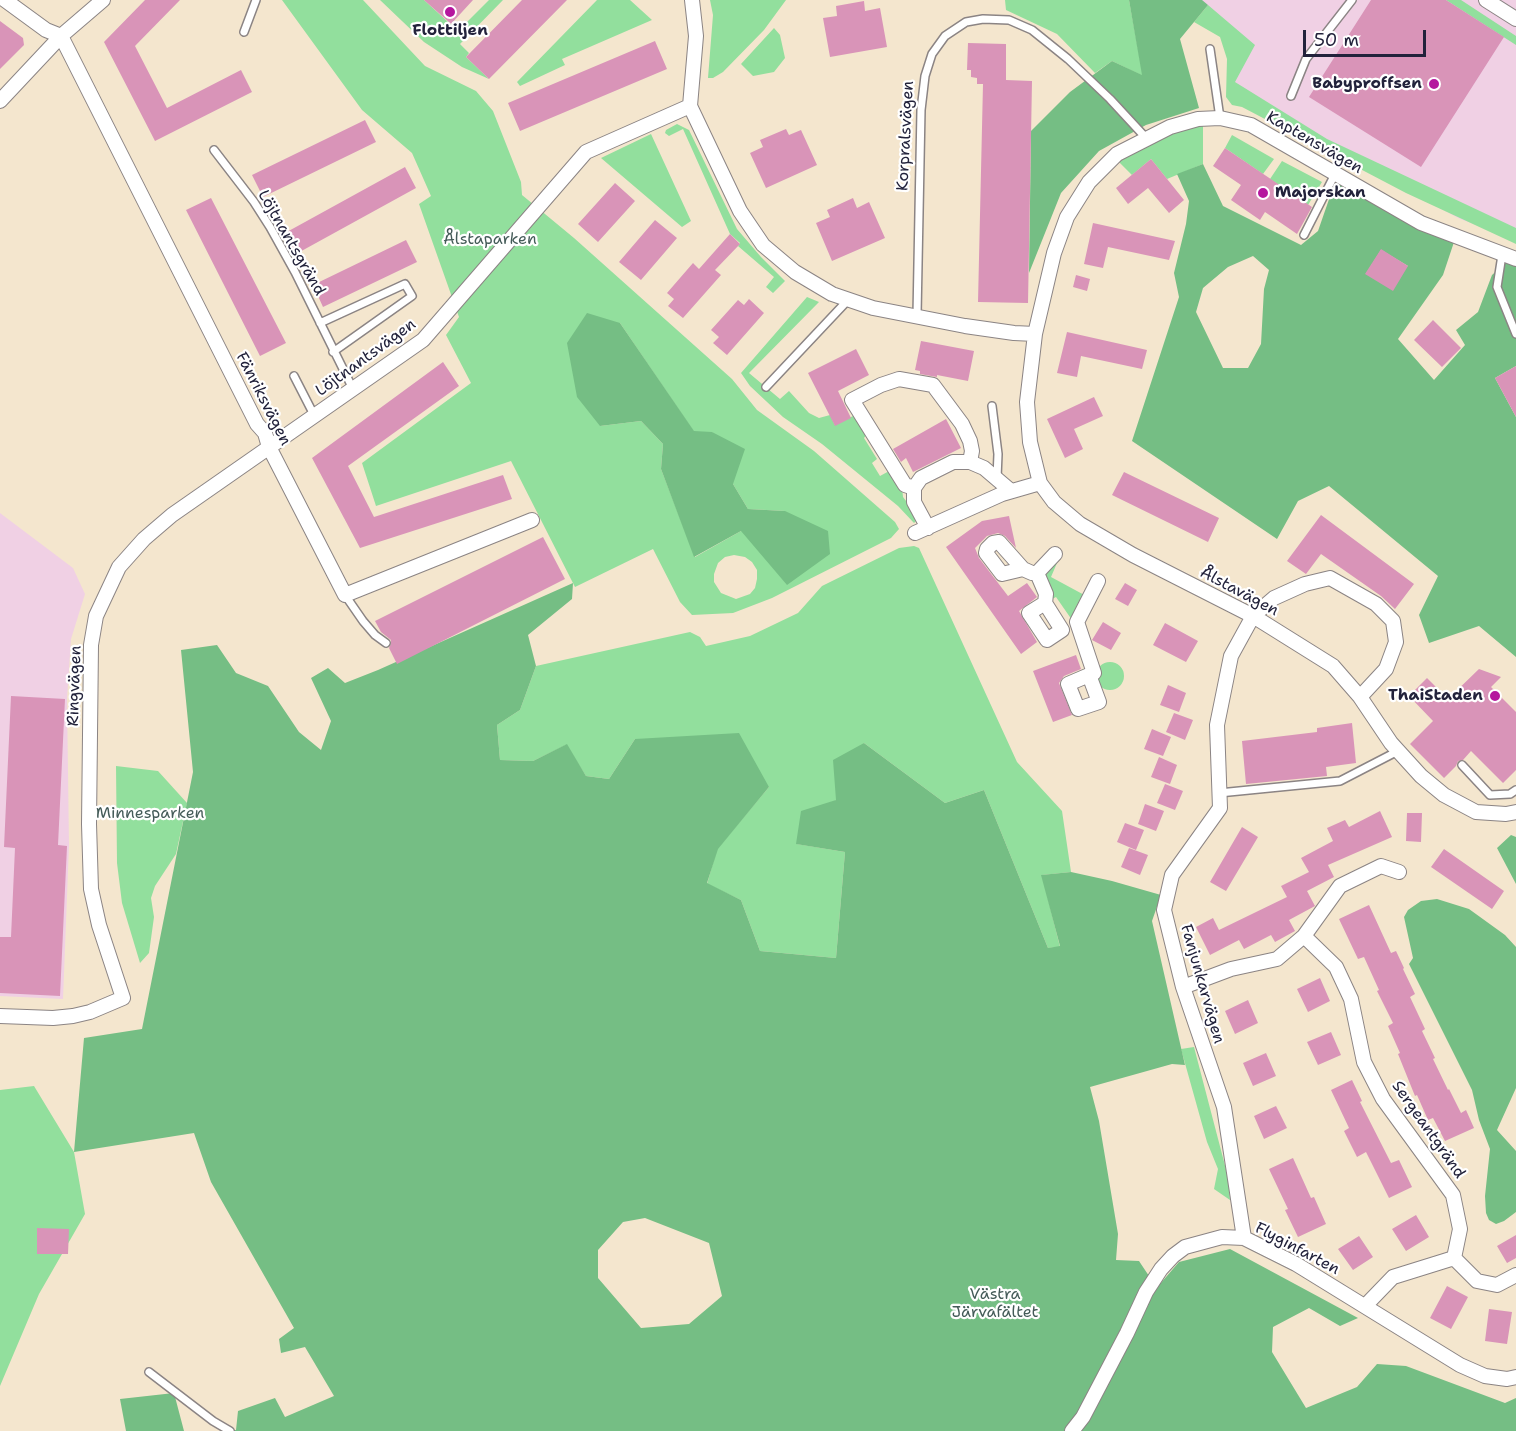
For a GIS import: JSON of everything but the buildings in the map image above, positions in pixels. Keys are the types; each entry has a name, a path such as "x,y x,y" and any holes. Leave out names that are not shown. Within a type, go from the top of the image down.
{"street":[{"path":"5,0 46,30 61,36"},
{"path":"0,100 61,36 103,0"},
{"path":"692,0 696,36 690,106 740,211 763,245 795,272 832,294 873,308 965,326 1035,334"},
{"path":"1486,0 1516,19"},
{"name":"Fänriksvägen","path":"61,36 257,424 265,433 269,447 345,595"},
{"name":"Löjtnantsvägen","path":"269,447 423,340 586,152 690,106"},
{"name":"Kaptensvägen","path":"1040,483 1030,442 1027,402 1035,334 1054,254 1067,217 1089,182 1117,154 1170,127 1198,119 1220,118 1251,125 1421,223 1516,260"},
{"path":"914,488 905,485 852,400 881,385 899,380 933,385 966,432 972,451 970,462"},
{"name":"Ringvägen","path":"0,1016 53,1018 73,1016 90,1012 123,998 99,925 91,889 90,675 96,616 119,567 144,539 172,515 269,447"},
{"path":"1011,491 984,468 970,462 953,462 921,478 914,488 914,502 922,530 1011,491 1040,483"},
{"name":"Ålstavägen","path":"1040,483 1054,502 1080,524 1133,555 1253,616 1333,666 1360,697 1398,751 1421,776 1444,795 1476,812 1506,814 1516,812"},
{"path":"345,595 532,520"},
{"path":"1037,573 1055,554"},
{"path":"1023,569 1037,573"},
{"path":"1037,573 1046,594 1045,603 1062,630 1077,622 1098,581"},
{"name":"Fanjunkarvägen","path":"1244,1238 1224,1107 1183,987 1164,910 1172,875 1220,808 1217,725 1231,656 1253,616 1274,597 1305,584 1330,578 1376,604 1393,621 1396,642 1386,669 1360,697"},
{"path":"1077,622 1094,673 1089,675"},
{"path":"1183,987 1231,969 1277,959 1304,936 1340,886 1381,866 1399,872"},
{"name":"Sergeantgränd","path":"1304,936 1336,967 1351,999 1364,1062 1383,1099 1453,1195 1460,1229 1454,1258"},
{"name":"Flyginfarten","path":"1072,1431 1083,1417 1128,1333 1146,1292 1161,1269 1185,1247 1222,1237 1244,1238 1296,1264 1460,1365 1485,1377 1507,1379 1516,1377"},
{"path":"1365,1306 1393,1277 1454,1258 1478,1281 1497,1285 1516,1275"}],"lane":[{"path":"244,32 256,0"},
{"path":"1291,96 1306,59 1352,0"},
{"name":"Korpralsvägen","path":"917,315 921,110 925,76 932,54 945,36 966,22 983,19 1009,20 1032,30 1069,59 1147,139"},
{"path":"1210,49 1220,118"},
{"name":"Löjtnantsgränd","path":"214,150 270,227 353,389"},
{"path":"1304,235 1335,174"},
{"path":"1502,255 1497,287 1516,334"},
{"path":"320,323 405,284 411,296 333,352"},
{"path":"766,387 849,299"},
{"path":"294,376 314,416"},
{"path":"992,406 998,454 997,479"},
{"path":"345,595 363,621 375,635 386,643"},
{"path":"1219,793 1340,781 1398,751"},
{"path":"1462,765 1490,795 1510,794 1516,790"},
{"path":"149,1372 213,1421 230,1431"}],"shaded area":[{"path":"1196,0 1516,0 1516,239 1460,219 1230,94 1246,42"},
{"path":"0,513 73,568 85,594 71,639 67,699 69,845 63,999 0,996"}],"green space":[{"name":"Ålstaparken","path":"282,0 363,0 425,66 476,91 493,111 521,182 522,195 574,238 732,379 757,410 814,451 895,522 899,529 891,538 772,598 733,613 692,615 680,602 653,549 575,587 511,461 376,506 362,463 471,383 446,335 459,317 419,204 431,196 412,153 362,110","holes":["620,323 694,432 712,432 733,484 748,509 785,511 741,531 695,557 661,469 663,444 641,421 600,426","734,555 745,557 757,570 755,588 750,594 736,599 721,593 714,582 718,563 725,557"]},
{"path":"380,0 424,0 458,31 489,0 503,0 460,44 469,53 466,57 489,79 462,67 424,42"},
{"path":"597,0 630,0 652,20 562,59 565,65 520,86 517,82"},
{"path":"710,0 786,0 764,30 723,72 713,78 708,78 713,15"},
{"path":"1005,0 1129,0 1143,76 1112,61 1095,73 1057,34 1006,10"},
{"path":"1129,0 1202,0 1208,5 1180,39 1199,108 1146,125 1099,151 1061,193 1029,273 1031,131 1070,92 1112,61 1142,75"},
{"path":"1446,0 1461,0 1516,36 1516,45"},
{"path":"1208,5 1255,45 1235,82 1327,139 1516,228 1516,244 1406,193 1242,107 1232,105 1226,97 1227,59 1220,37 1194,22"},
{"path":"774,28 780,35 785,58 774,72 753,76 741,64"},
{"path":"677,124 689,130 737,229 785,281 773,293 766,287 774,277 738,246 740,243 730,234 683,129 669,136 665,133"},
{"path":"1203,126 1203,164 1167,179 1151,159 1132,175 1117,160 1179,128"},
{"path":"651,134 691,221 682,227 601,158"},
{"path":"1232,135 1274,159 1263,174 1225,148"},
{"path":"1282,161 1322,182 1308,205 1270,179"},
{"path":"1203,164 1223,206 1301,245 1318,231 1335,182 1454,242 1443,275 1398,339 1434,380 1465,345 1456,330 1478,312 1492,275 1505,263 1516,266 1516,366 1495,378 1516,417 1516,657 1479,626 1429,643 1419,615 1438,576 1329,486 1298,501 1277,539 1132,441 1179,297 1174,273 1189,201 1177,174","holes":["1381,250 1408,266 1366,274","1253,256 1269,270 1264,289 1261,344 1248,368 1223,368 1196,312 1203,288 1228,267"]},
{"path":"807,297 819,302 749,373 780,399 789,391 809,413 819,418 830,415 835,425 855,415 867,434 864,438 877,459 872,463 880,476 891,470 902,487 903,497 919,518 914,523 898,506 822,444 783,417 750,386 741,373"},
{"path":"587,313 620,323 694,431 712,432 745,449 733,484 748,509 785,511 828,531 830,554 787,585 741,531 694,557 661,469 663,444 641,421 600,426 577,397 567,343"},
{"path":"914,546 919,548 1017,762 1062,811 1071,872 1042,875 1060,947 1048,948 984,790 945,803 864,743 836,800 797,844 845,852 836,958 760,951 741,900 707,884 717,849 769,787 635,739 609,779 586,776 566,745 533,761 500,760 497,725 520,710 536,666 690,632 700,637 706,646 750,636 798,613 822,586 899,548"},
{"path":"1054,561 1057,563 1051,577 1088,597 1072,620 1056,597 1050,600 1040,575"},
{"name":"Västra Järvafältet","path":"573,583 572,599 528,635 536,666 520,710 497,725 500,760 533,761 567,744 586,776 609,779 635,739 739,733 769,787 718,849 707,883 741,900 760,951 836,958 845,852 796,844 801,811 836,800 833,760 864,743 945,803 984,790 1048,948 1060,946 1041,875 1071,872 1161,895 1152,921 1185,1065 1172,1064 1090,1087 1099,1121 1118,1234 1116,1260 1139,1261 1149,1276 1160,1284 1179,1262 1230,1249 1358,1318 1340,1326 1309,1308 1273,1327 1272,1352 1306,1408 1357,1387 1377,1364 1406,1366 1505,1403 1516,1398 1516,1431 225,1431 236,1430 238,1411 275,1398 285,1417 334,1396 305,1347 281,1353 279,1339 294,1328 211,1182 194,1133 74,1152 84,1038 142,1029 193,772 181,650 217,645 236,673 268,686 299,732 321,750 331,721 311,678 328,668 345,683","holes":["645,1218 709,1243 722,1296 689,1324 641,1328 598,1278 598,1250 623,1222"]},
{"path":"1110,662 1120,666 1124,676 1120,686 1110,690 1100,686 1096,676 1100,666"},
{"name":"Minnesparken","path":"116,766 158,771 187,803 176,854 155,886 151,898 154,917 149,953 140,963 122,903 117,863"},
{"path":"1511,835 1516,837 1516,884 1497,848"},
{"path":"1437,899 1469,909 1505,935 1516,947 1516,1088 1497,1130 1516,1151 1516,1212 1496,1224 1489,1220 1486,1213 1485,1196 1490,1149 1479,1120 1472,1090 1409,964 1413,958 1404,917 1408,910 1421,901"},
{"path":"1194,1047 1228,1177 1230,1200 1214,1189 1218,1169 1207,1142 1181,1049"},
{"path":"34,1086 74,1152 85,1214 39,1294 0,1386 0,1090"},
{"path":"174,1393 184,1431 126,1431 120,1399"}],"place":[{"name":"Flottiljen","path":"450,12"},
{"name":"Babyproffsen","path":"1434,84"},
{"name":"Majorskan","path":"1263,193"},
{"name":"ThaiStaden","path":"1495,696"}]}
